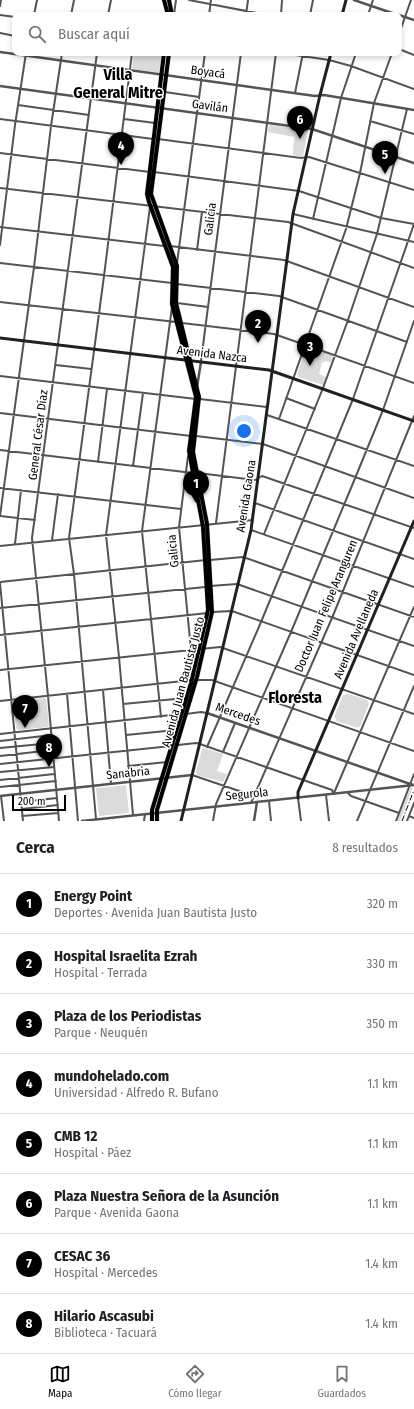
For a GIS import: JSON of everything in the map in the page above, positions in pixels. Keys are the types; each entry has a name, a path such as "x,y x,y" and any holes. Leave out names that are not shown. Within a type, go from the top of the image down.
{"main road":[{"path":"164,0 167,12"},
{"path":"169,0 172,12"},
{"path":"343,12 346,0"},
{"name":"Avenida Juan Bautista Justo","path":"164,56 164,75"},
{"name":"Avenida Juan Bautista Justo","path":"156,139 155,123 168,56"},
{"name":"Avenida Gaona","path":"182,821 253,520 293,214 320,95 331,56"},
{"name":"Avenida Juan Bautista Justo","path":"159,108 151,172 152,206 177,266 174,284"},
{"name":"Avenida Juan Bautista Justo","path":"168,246 173,267 174,303 198,399"},
{"name":"Avenida Nazca","path":"0,338 94,350 201,361 273,371 413,421"},
{"name":"Avenida Juan Bautista Justo","path":"152,821 194,680 210,612 205,524 189,451 193,436 198,399 197,387 188,360"},
{"name":"Avenida Juan Bautista Justo","path":"193,436 195,473"},
{"name":"Avenida Avellaneda","path":"298,798 298,792 315,751 389,578 413,527 414,521"},
{"name":"Avenida Juan Bautista Justo","path":"164,778 167,762 174,746 177,730 183,714 186,698 194,680"},
{"name":"Avenida Juan Bautista Justo","path":"154,813 156,821"}],"street":[{"path":"0,6 1,0"},
{"path":"35,12 37,0"},
{"path":"72,12 74,0"},
{"path":"109,12 111,0"},
{"path":"174,12 176,0"},
{"path":"189,0 251,12"},
{"path":"210,12 211,0"},
{"path":"246,11 248,0"},
{"path":"281,12 282,0"},
{"path":"310,12 312,0"},
{"path":"354,0 390,12"},
{"path":"369,12 373,0"},
{"path":"402,26 411,0"},
{"path":"0,15 12,17"},
{"path":"402,16 414,20"},
{"path":"0,33 12,35"},
{"path":"402,50 414,55"},
{"name":"Boyacá","path":"0,52 12,53"},
{"path":"0,245 15,121 26,56"},
{"name":"Boyacá","path":"36,56 60,61 272,90 320,95 414,110"},
{"path":"35,520 0,516 61,56"},
{"name":"General César Díaz","path":"59,821 37,578 32,542 96,56"},
{"path":"96,819 74,574 69,538 132,56"},
{"path":"177,266 205,56"},
{"name":"Galicia","path":"197,387 241,56"},
{"path":"216,523 276,56"},
{"path":"295,93 302,56"},
{"path":"307,56 351,66 414,89"},
{"path":"313,219 341,98 355,56"},
{"path":"279,419 342,242 360,173 374,103 391,56"},
{"name":"Gavilán","path":"0,86 312,129 414,163"},
{"path":"128,88 200,97"},
{"path":"18,105 89,115"},
{"path":"264,534 336,355 378,234 407,109"},
{"path":"0,119 301,158 309,157 414,190"},
{"path":"124,119 155,123"},
{"path":"370,121 414,134"},
{"path":"0,152 299,192 381,218 414,224 353,399 247,656 207,747"},
{"path":"0,188 292,223 414,268"},
{"path":"133,815 119,657 106,535 144,243 152,206"},
{"path":"197,250 202,212"},
{"path":"293,214 414,242"},
{"path":"1,227 288,261 414,307"},
{"path":"0,263 282,297 407,342"},
{"path":"0,302 179,322 278,335 414,383"},
{"path":"161,716 142,531 170,321 174,303 208,307"},
{"path":"213,821 216,806 224,786 302,607 383,410 414,321"},
{"path":"56,365 91,369"},
{"path":"0,376 268,407"},
{"path":"98,462 107,389"},
{"path":"133,466 143,393"},
{"path":"286,398 315,409"},
{"path":"0,413 263,444 414,498"},
{"path":"267,415 414,466"},
{"name":"Doctor Juan Felipe Aranguren","path":"251,803 332,618 414,416"},
{"path":"0,450 255,480 262,476 413,527"},
{"name":"Galicia","path":"189,451 179,527 191,650"},
{"path":"0,475 5,475"},
{"path":"0,488 181,509"},
{"path":"15,544 21,490"},
{"path":"52,540 58,494"},
{"path":"255,503 414,558"},
{"path":"0,546 253,520"},
{"path":"251,530 414,587"},
{"path":"23,821 9,669 1,608 0,583 241,557 414,617"},
{"path":"1,608 209,586 238,585 414,646"},
{"path":"334,794 414,607"},
{"path":"0,635 210,612 232,611 414,675"},
{"path":"0,670 202,648 223,648 414,714"},
{"path":"0,701 194,680 212,680 414,751"},
{"path":"357,821 414,686"},
{"path":"103,690 111,784"},
{"path":"67,694 78,821"},
{"path":"123,704 186,698"},
{"name":"Mercedes","path":"0,734 201,712 378,772 410,785 414,785"},
{"path":"223,752 235,723"},
{"path":"126,735 177,730"},
{"path":"0,741 52,735"},
{"path":"0,748 52,743"},
{"path":"0,764 196,743 332,790 334,794"},
{"path":"0,756 53,750"},
{"path":"128,766 167,762"},
{"path":"0,772 54,767"},
{"path":"0,780 55,774"},
{"path":"396,821 414,774"},
{"name":"Sanabria","path":"1,796 192,775 254,796"},
{"path":"0,787 56,781"},
{"path":"404,786 405,782"},
{"name":"Segurola","path":"82,821 410,785"},
{"path":"348,793 351,796 399,813"},
{"path":"326,795 329,821"},
{"path":"1,796 4,821"},
{"path":"21,802 57,798"},
{"path":"298,798 301,821"},
{"path":"269,801 271,821"},
{"path":"254,821 257,802"},
{"path":"407,821 414,803"},
{"path":"22,809 58,805"},
{"path":"22,816 58,812"},
{"path":"144,821 145,814"},
{"path":"409,816 414,818"}],"shaded area":[{"path":"134,56 163,56 160,73 132,68"},
{"path":"269,125 308,130 303,157 293,155 294,137 268,132"},
{"path":"306,346 332,355 333,357 331,363 326,361 322,363 319,374 326,377 323,385 298,377 297,375"},
{"path":"348,694 367,700 369,704 360,727 357,728 336,721 334,717 343,695"},
{"path":"45,698 49,725 47,727 18,730 16,728 14,703"},
{"path":"204,748 223,754 217,771 227,774 223,782 197,775 196,772 202,749"},
{"path":"126,785 129,813 99,816 96,789"},
{"path":"413,787 400,821 397,821 410,788"}],"railway":[{"path":"402,821 414,790"}],"place":[{"name":"Plaza Nuestra Señora de la Asunción","path":"300,139"},
{"name":"mundohelado.com","path":"121,165"},
{"name":"CMB 12","path":"385,174"},
{"name":"Hospital Israelita Ezrah","path":"258,343"},
{"name":"Plaza de los Periodistas","path":"310,366"},
{"name":"Energy Point","path":"196,503"},
{"name":"CESAC 36","path":"25,728"},
{"name":"Hilario Ascasubi","path":"49,767"}],"district":[{"name":"Villa General Mitre","path":"118,83"},
{"name":"Floresta","path":"295,697"}]}
